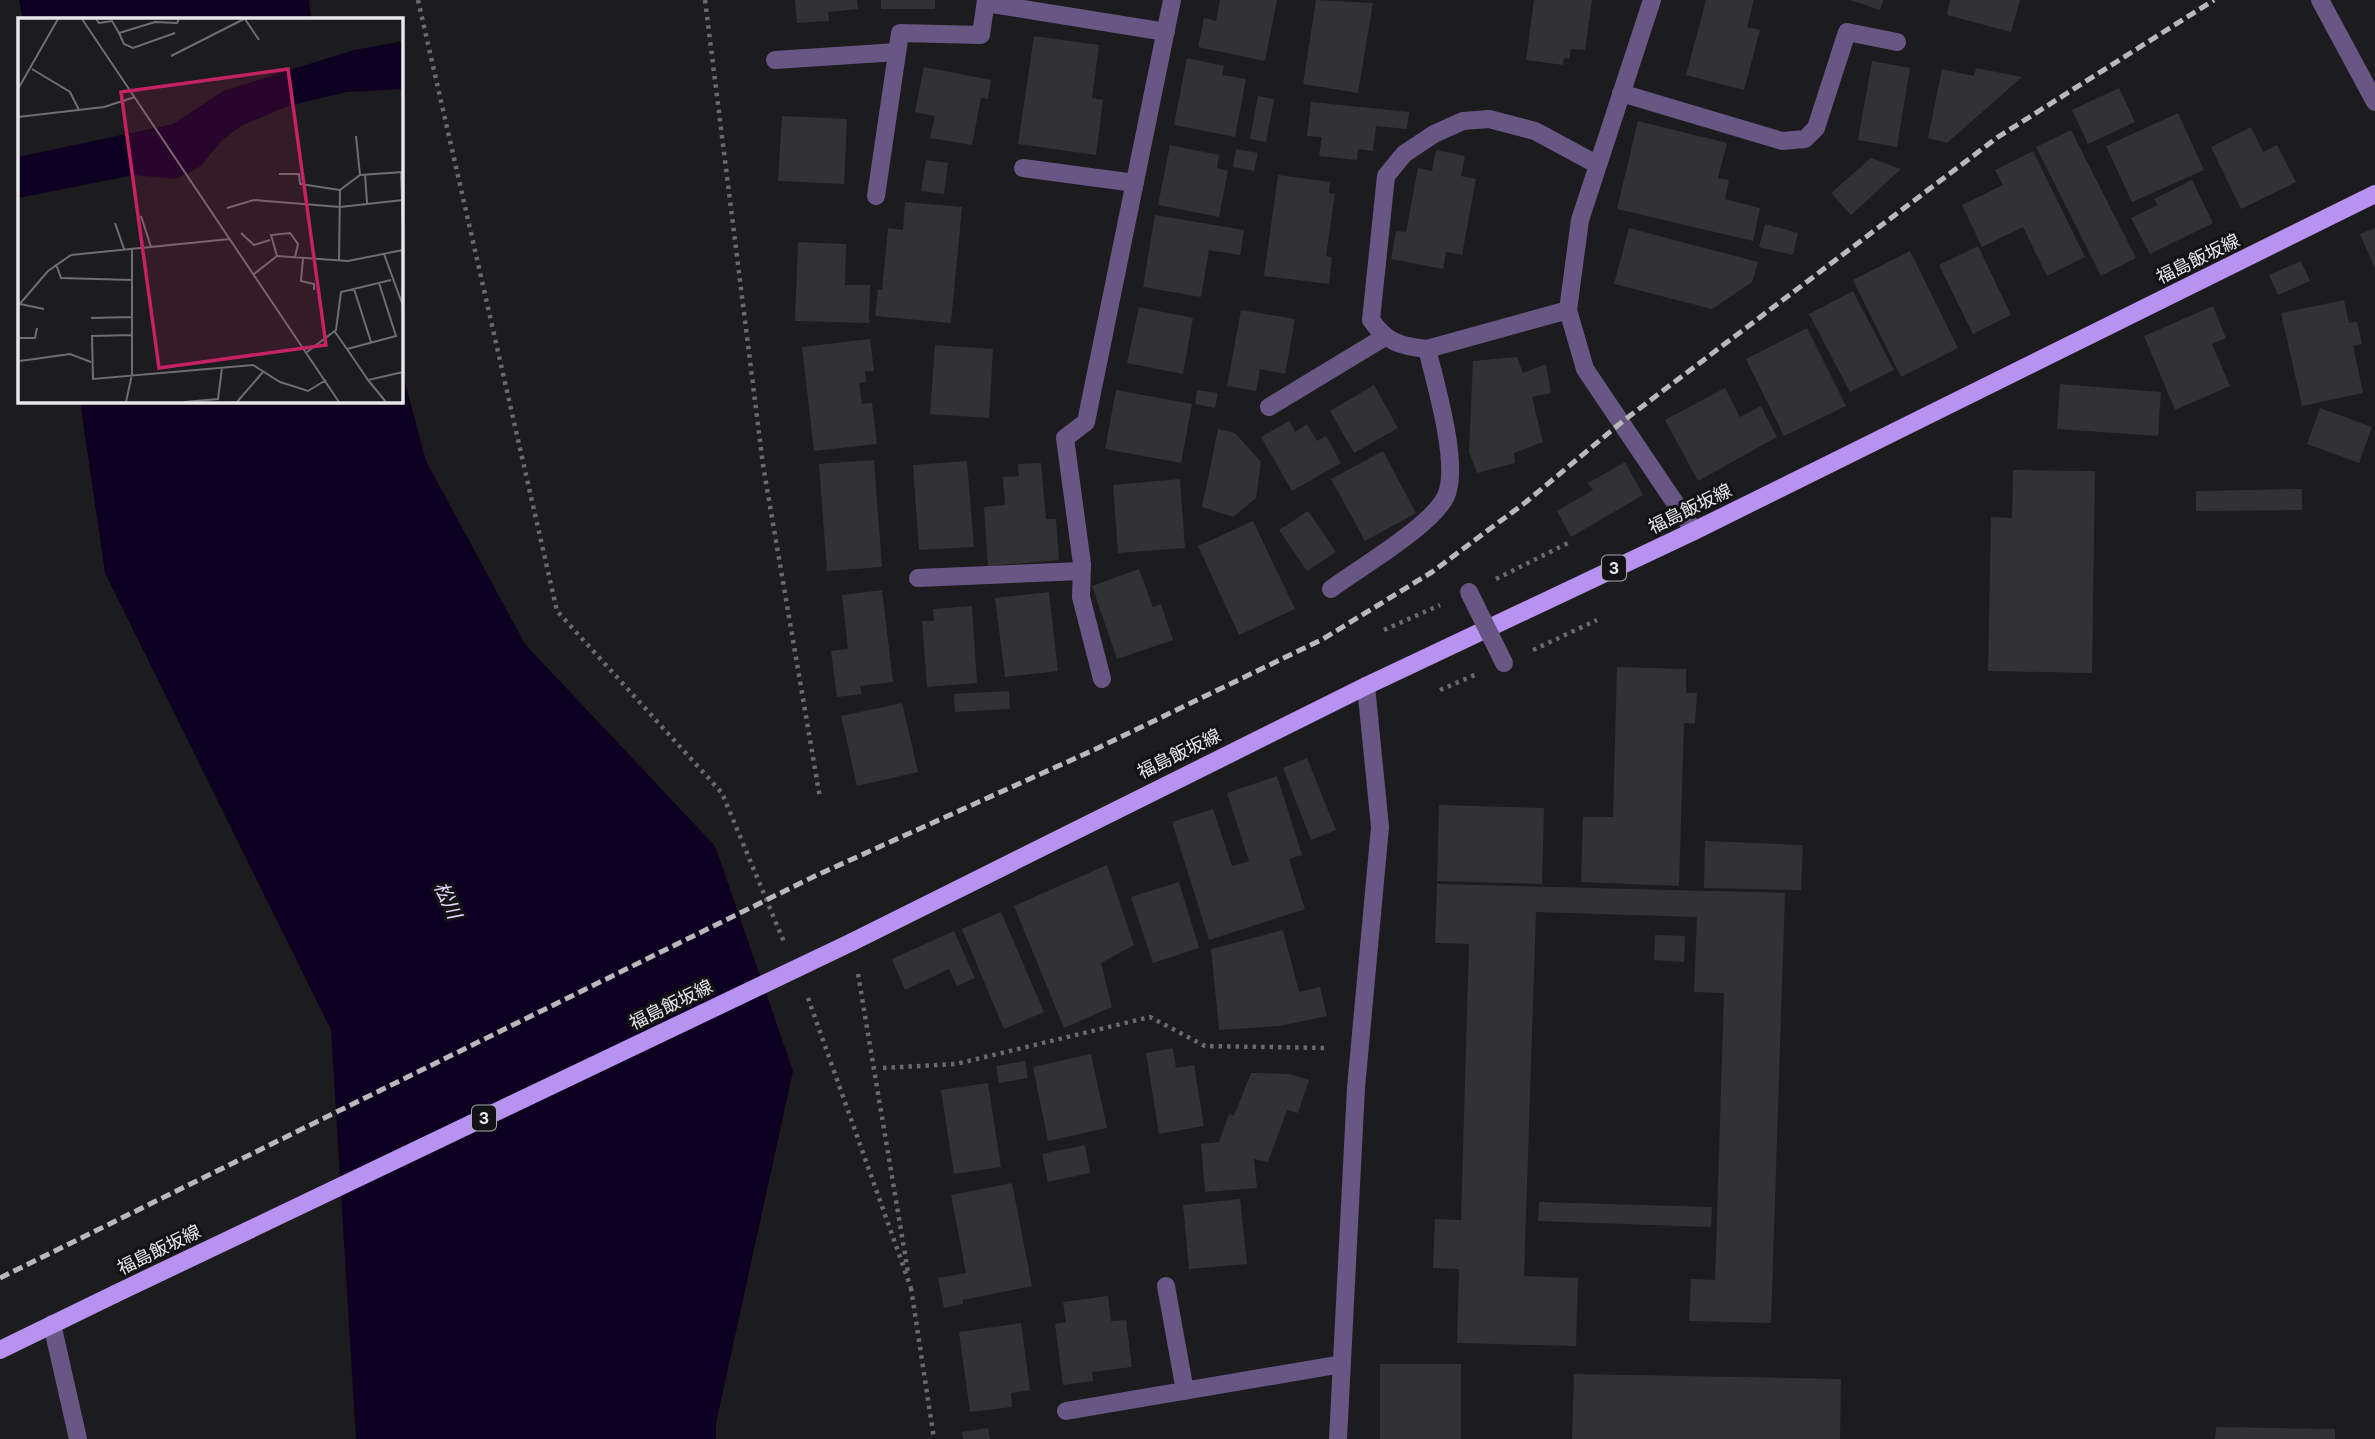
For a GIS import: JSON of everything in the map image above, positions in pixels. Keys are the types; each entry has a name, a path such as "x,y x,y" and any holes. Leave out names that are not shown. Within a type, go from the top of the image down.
{"main road":[{"name":"福島飯坂線","path":"0,1350 852,942 1366,685 1694,531 2375,194"}],"street":[{"path":"1102,679 1081,597 1082,571 1065,438 1086,422 1172,0"},
{"path":"1652,0 1580,219 1568,310 1585,369 1694,531"},
{"path":"2320,0 2375,102"},
{"path":"876,196 900,33 981,36 986,1 1166,32"},
{"path":"1621,93 1782,141 1805,139 1816,128 1847,32 1897,42"},
{"path":"775,60 897,52"},
{"path":"1568,310 1427,349 1405,347 1383,338 1371,320 1386,176 1404,154 1434,134 1462,121 1489,119 1535,131 1598,165"},
{"path":"1023,168 1135,183"},
{"path":"1269,407 1383,338"},
{"path":"1331,589 1436,513 1448,493 1449,457 1444,420 1427,349"},
{"path":"918,578 1082,571"},
{"path":"1469,592 1504,663"},
{"path":"1338,1439 1359,1049 1380,827 1366,685"},
{"path":"1166,1286 1185,1391"},
{"path":"52,1324 78,1439"},
{"path":"1066,1411 1342,1364"}],"path":[{"path":"418,0 557,611 722,793 786,946"},
{"path":"705,0 763,465 820,798"},
{"path":"852,942 934,1439"},
{"path":"802,985 824,1036 911,1288"},
{"path":"883,1068 956,1064 1150,1017 1205,1046 1359,1049"}],"water":[{"path":"19,0 309,0 311,18 23,18"},
{"name":"松川","path":"402,371 426,461 525,644 715,846 793,1071 716,1423 716,1439 356,1439 331,1030 105,573 80,402 402,402"}],"building":[{"path":"795,0 857,0 858,9 828,12 829,21 797,23"},
{"path":"881,0 935,0 935,9 881,9"},
{"path":"1220,0 1277,0 1265,61 1198,47 1204,18 1216,21"},
{"path":"1316,0 1373,3 1358,93 1303,84"},
{"path":"1534,0 1592,0 1585,50 1571,49 1569,59 1564,58 1563,65 1526,60"},
{"path":"1706,0 1754,0 1747,27 1760,30 1744,90 1686,75"},
{"path":"1850,0 1883,0 1880,10"},
{"path":"1950,0 2020,0 2011,32 1947,15"},
{"path":"1034,36 1099,45 1092,98 1103,100 1096,155 1018,144"},
{"path":"1187,58 1224,66 1222,75 1246,79 1235,137 1174,125"},
{"path":"1872,61 1910,68 1897,147 1858,140"},
{"path":"924,67 991,80 988,99 981,98 972,145 930,138 935,116 915,112"},
{"path":"1976,68 2022,77 1947,143 1928,138 1942,69 1974,76"},
{"path":"2119,88 2135,122 2088,144 2072,110"},
{"path":"1258,96 1274,99 1266,142 1250,139"},
{"path":"1311,102 1409,112 1407,129 1376,126 1373,151 1358,149 1357,160 1319,156 1322,137 1307,136"},
{"path":"2178,113 2204,170 2132,202 2106,146"},
{"path":"782,116 847,119 844,184 778,181"},
{"path":"1638,121 1727,143 1718,178 1729,180 1725,199 1760,208 1753,241 1617,209"},
{"path":"2251,127 2263,152 2277,145 2296,182 2241,209 2211,147"},
{"path":"2071,130 2136,258 2101,276 2036,147"},
{"path":"1170,145 1219,155 1217,168 1228,171 1219,217 1158,205"},
{"path":"1236,149 1258,153 1254,171 1233,167"},
{"path":"1436,150 1465,156 1461,176 1476,179 1462,255 1446,252 1443,269 1391,259 1396,231 1406,232 1418,168 1432,171"},
{"path":"2033,151 2085,257 2047,276 2023,227 1982,247 1962,205 2003,185 1995,170"},
{"path":"1871,158 1901,169 1851,215 1831,193"},
{"path":"926,160 948,163 944,194 921,191"},
{"path":"1278,175 1330,182 1329,193 1335,194 1326,256 1332,257 1329,284 1264,276"},
{"path":"2192,180 2213,223 2150,254 2131,218 2158,205 2154,199"},
{"path":"905,202 962,207 951,323 875,316 878,289 882,290 888,228 903,230"},
{"path":"1155,215 1244,230 1240,255 1209,250 1201,297 1143,287"},
{"path":"1765,224 1798,233 1793,255 1759,247"},
{"path":"1629,228 1758,262 1752,282 1712,309 1614,284"},
{"path":"2375,228 2375,269 2360,234"},
{"path":"798,242 846,244 845,285 870,285 869,323 795,321"},
{"path":"1978,246 2011,315 1973,334 1939,265"},
{"path":"1910,251 1958,348 1901,377 1853,280"},
{"path":"2301,261 2310,281 2278,295 2269,275"},
{"path":"1853,291 1894,370 1850,392 1809,314"},
{"path":"2344,300 2349,323 2357,322 2362,344 2353,346 2363,393 2302,406 2281,313"},
{"path":"2213,306 2226,338 2212,344 2230,386 2175,410 2144,336"},
{"path":"1139,307 1193,318 1183,374 1127,363"},
{"path":"1241,310 1295,319 1285,374 1260,369 1256,391 1227,386"},
{"path":"1807,328 1846,406 1784,436 1746,359"},
{"path":"870,339 874,371 865,371 866,382 859,383 862,404 872,403 877,444 814,451 802,347"},
{"path":"935,345 993,349 989,418 930,414"},
{"path":"1517,357 1523,373 1546,364 1551,393 1532,397 1543,442 1514,453 1515,463 1477,473 1469,452 1473,361"},
{"path":"2060,384 2161,392 2158,436 2057,429"},
{"path":"1374,385 1398,428 1354,453 1330,411"},
{"path":"1725,388 1740,417 1761,406 1777,437 1698,481 1665,420"},
{"path":"1116,390 1192,404 1181,463 1105,449"},
{"path":"1197,390 1218,393 1215,408 1195,404"},
{"path":"2320,408 2372,427 2359,463 2307,444"},
{"path":"1289,421 1295,432 1307,424 1317,441 1326,436 1341,463 1292,491 1261,437"},
{"path":"1218,429 1235,433 1261,462 1256,498 1233,517 1202,507"},
{"path":"1383,451 1416,513 1365,541 1331,479"},
{"path":"874,460 882,567 827,571 819,464"},
{"path":"967,461 974,547 919,550 913,465"},
{"path":"1625,462 1643,495 1571,537 1557,511 1593,490 1588,483"},
{"path":"1041,463 1046,519 1056,519 1059,560 988,566 984,507 1005,505 1003,477 1019,476 1018,464"},
{"path":"2013,470 2095,471 2092,673 1988,671 1991,517 2012,518"},
{"path":"1180,479 1185,548 1118,553 1113,485"},
{"path":"2302,489 2302,510 2196,511 2196,491"},
{"path":"1308,511 1336,552 1307,571 1279,530"},
{"path":"1253,521 1295,609 1239,635 1198,546"},
{"path":"1139,569 1153,607 1161,604 1173,640 1117,659 1092,586"},
{"path":"882,590 893,682 860,686 862,694 837,697 831,651 848,649 842,595"},
{"path":"1049,592 1058,671 1005,677 995,598"},
{"path":"972,606 977,683 927,687 922,621 934,621 933,609"},
{"path":"1617,667 1686,669 1686,693 1697,693 1695,724 1684,723 1679,886 1581,882 1583,817 1613,817"},
{"path":"1009,691 1010,709 955,712 954,694"},
{"path":"902,703 918,772 857,786 841,716"},
{"path":"1307,758 1336,830 1311,840 1283,768"},
{"path":"1277,776 1302,855 1289,859 1305,909 1209,940 1172,822 1213,809 1232,866 1249,861 1227,793"},
{"path":"1439,805 1544,808 1542,884 1437,881"},
{"path":"1705,841 1803,845 1801,890 1704,888"},
{"path":"1107,865 1134,945 1101,963 1112,1007 1064,1028 1014,906"},
{"path":"1179,882 1199,948 1153,963 1131,897"},
{"path":"1437,884 1785,893 1771,1323 1689,1321 1691,1279 1715,1280 1724,993 1694,992 1697,917 1536,912 1524,1276 1578,1278 1576,1346 1457,1343 1459,1269 1433,1268 1435,1219 1461,1220 1469,944 1435,943"},
{"path":"1001,912 1044,1012 1004,1029 962,929"},
{"path":"1283,930 1299,992 1320,987 1327,1016 1279,1026 1219,1030 1211,949"},
{"path":"954,931 975,978 957,986 949,969 905,990 892,959"},
{"path":"1655,935 1685,936 1684,962 1654,960"},
{"path":"1173,1048 1176,1068 1194,1065 1204,1126 1159,1134 1146,1053"},
{"path":"1091,1054 1107,1128 1048,1141 1033,1067"},
{"path":"1025,1061 1028,1078 999,1083 996,1066"},
{"path":"1251,1073 1290,1074 1309,1080 1298,1113 1287,1110 1268,1162 1254,1159 1257,1188 1205,1192 1201,1144 1219,1142 1229,1114 1234,1116"},
{"path":"988,1083 1001,1167 954,1174 941,1090"},
{"path":"1085,1145 1090,1173 1048,1182 1042,1154"},
{"path":"1012,1183 1032,1286 963,1300 963,1304 944,1308 938,1278 966,1273 951,1195"},
{"path":"1240,1199 1247,1264 1189,1269 1183,1205"},
{"path":"1539,1202 1712,1207 1711,1227 1538,1221"},
{"path":"1108,1296 1111,1321 1126,1320 1132,1367 1092,1372 1093,1381 1063,1385 1055,1324 1066,1322 1063,1302"},
{"path":"1021,1323 1030,1390 1011,1393 1012,1407 970,1412 959,1332"},
{"path":"1380,1364 1461,1364 1461,1439 1380,1439"},
{"path":"1574,1374 1841,1379 1840,1439 1572,1439"},
{"path":"2216,1427 2335,1429 2335,1439 2215,1439"},
{"path":"988,1428 990,1439 963,1439 962,1432"}],"railway":[{"path":"0,1278 815,876 1098,748 1323,639 1432,572 1526,502 1623,421 1998,137 2214,0"}]}
